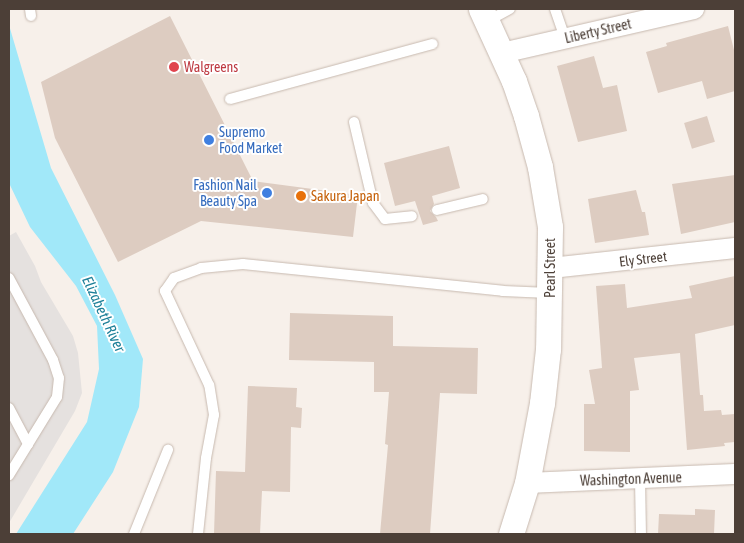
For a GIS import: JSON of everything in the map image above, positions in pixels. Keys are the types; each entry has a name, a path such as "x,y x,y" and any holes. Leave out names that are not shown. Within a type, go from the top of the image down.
{"street":[{"name":"Liberty Street","path":"502,53 694,9"},
{"name":"Pearl Street","path":"484,15 502,53 523,107 540,167 550,226 551,268 548,349 542,403 527,483 511,534"},
{"name":"Ely Street","path":"551,268 735,248"},
{"name":"Washington Avenue","path":"527,483 735,474"}],"lane":[{"path":"484,15 510,9"},
{"path":"555,9 565,38"},
{"path":"230,99 433,44"},
{"path":"354,122 373,203 385,219 412,216"},
{"path":"437,210 483,199"},
{"path":"198,534 206,458 214,415 209,385 165,292 174,278 201,268 243,264 503,291 550,293"},
{"path":"9,278 53,360 59,378 57,397 9,475"},
{"path":"9,408 13,425 28,444"},
{"path":"134,534 168,450"},
{"path":"640,479 642,534"}],"shaded area":[{"path":"16,232 35,266 41,282 73,336 78,353 82,393 75,411 9,523 9,236"}],"water":[{"name":"Elizabeth River","path":"9,25 51,168 115,295 143,359 139,407 113,472 73,534 16,534 87,422 99,369 97,326 76,286 30,227 9,183"}],"building":[{"path":"170,16 253,181 358,195 353,237 201,221 118,262 55,138 41,82"},
{"path":"728,26 735,54 735,91 707,99 702,81 658,93 646,52 667,46 666,43"},
{"path":"594,56 603,88 617,85 627,131 578,142 557,66"},
{"path":"707,116 715,142 692,149 684,123"},
{"path":"449,146 460,188 432,196 434,204 430,211 438,221 423,225 415,201 395,206 384,163"},
{"path":"735,175 735,222 681,234 672,184"},
{"path":"636,190 642,212 645,212 649,235 595,243 588,199"},
{"path":"735,276 735,325 695,334 700,395 703,395 704,411 721,410 722,415 735,414 735,442 724,443 725,446 687,450 680,353 634,358 639,390 630,391 630,452 584,451 584,404 595,404 589,370 602,368 596,286 625,284 627,308 692,298 689,286"},
{"path":"290,313 393,316 393,346 478,348 477,394 440,393 430,534 380,534 388,445 385,444 389,392 374,392 374,362 289,360"},
{"path":"248,386 297,388 296,407 302,408 301,428 291,427 290,492 262,491 260,534 214,534 216,471 245,472"},
{"path":"695,509 715,510 714,534 658,534 659,514 695,515"}],"place":[{"name":"Walgreens","path":"174,67"},
{"name":"Supremo Food Market","path":"209,140"},
{"name":"Fashion Nail Beauty Spa","path":"267,193"},
{"name":"Sakura Japan","path":"301,196"}]}
